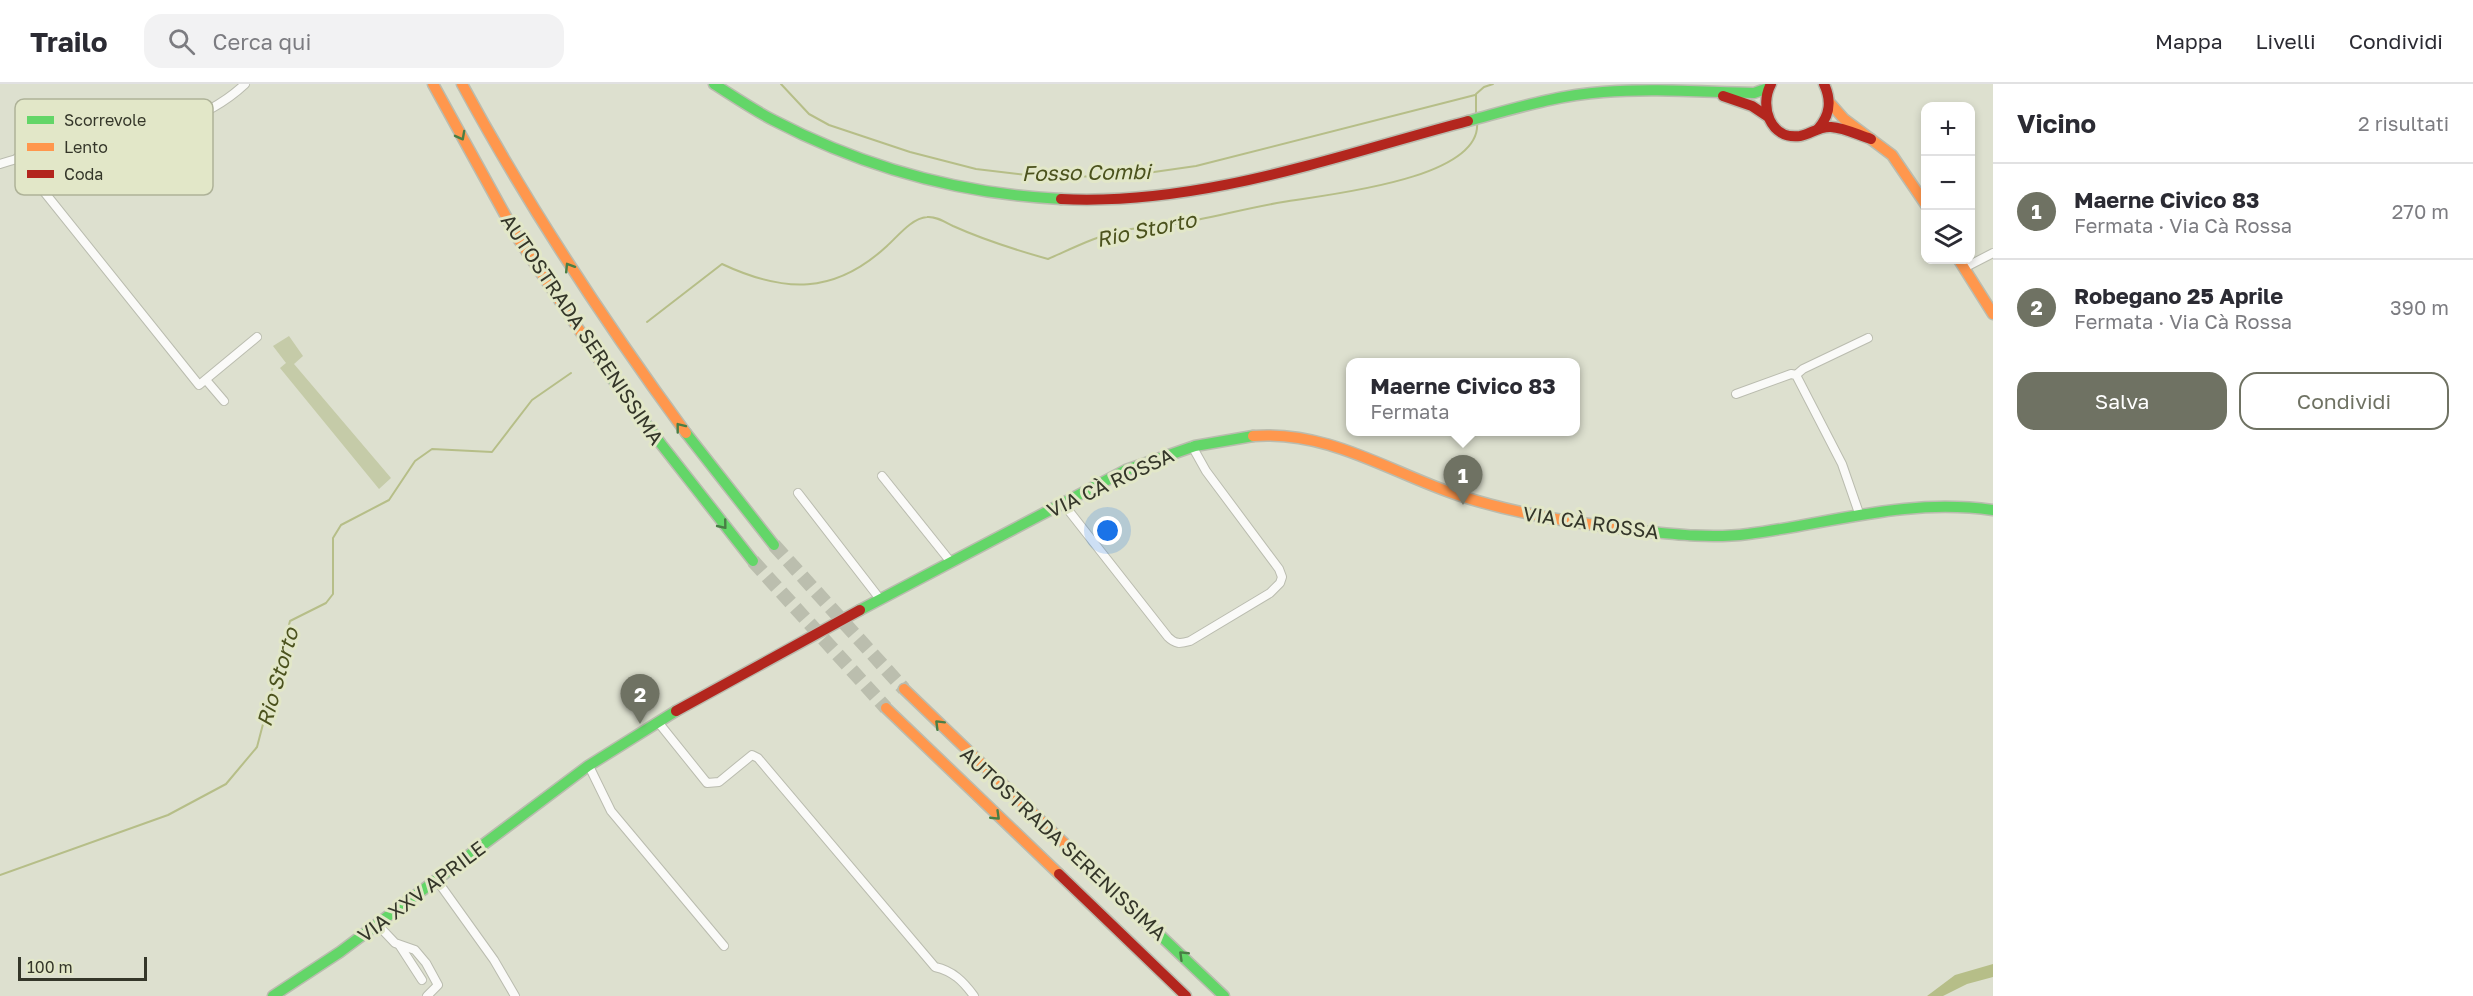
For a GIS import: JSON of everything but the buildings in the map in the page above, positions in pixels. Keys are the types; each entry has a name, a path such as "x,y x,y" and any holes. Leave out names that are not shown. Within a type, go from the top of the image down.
{"main road":[{"name":"AUTOSTRADA SERENISSIMA","path":"433,84 519,240 604,367 654,438 753,561"},
{"name":"AUTOSTRADA SERENISSIMA","path":"462,84 485,129 535,212 625,351 678,425 774,544"},
{"path":"714,84 778,123 868,163 924,181 997,195 1084,201 1141,198 1209,188 1569,96 1602,92 1673,90 1714,94 1754,93 1770,86"},
{"path":"1824,84 1830,103 1844,119 1882,146 1897,160 1921,197"},
{"path":"1767,116 1764,101 1770,86"},
{"path":"1714,94 1749,104 1761,110 1775,128 1788,135 1804,136 1826,127 1838,128 1871,139"},
{"path":"1817,129 1827,118 1830,103"},
{"path":"1962,264 1993,314"},
{"name":"VIA CÀ ROSSA","path":"566,782 658,722 950,561 1127,470 1192,446 1232,437 1294,435 1352,449 1452,493 1481,502 1515,511 1653,532 1721,537 1928,505 1963,505 1993,510"},
{"name":"AUTOSTRADA SERENISSIMA","path":"904,688 975,759 1224,996"},
{"name":"AUTOSTRADA SERENISSIMA","path":"886,708 1186,996"},
{"name":"VIA XXV APRILE","path":"273,996 346,948 566,782"}],"street":[{"path":"213,108 244,84"},
{"path":"0,164 15,159"},
{"path":"47,195 199,385 257,337"},
{"path":"1975,259 1993,253"},
{"path":"1736,394 1791,374 1796,375 1803,369 1868,338"},
{"path":"1796,375 1842,464 1860,516"},
{"path":"206,380 224,401"},
{"path":"1066,501 1070,511 1168,637 1174,643 1182,644 1190,641 1270,593 1280,583 1282,577 1279,568 1198,459 1192,446"},
{"path":"882,476 950,561"},
{"path":"798,493 880,599"},
{"path":"658,722 707,783 719,782 752,755 758,758 935,967 958,977 974,996"},
{"path":"589,766 611,811 724,946"},
{"path":"436,879 494,960 515,996"},
{"path":"377,924 400,946 422,980"},
{"path":"400,946 406,945 415,950 426,963 438,985 428,996"}],"shaded area":[{"path":"289,336 303,356 294,364 391,478 379,489 280,368 286,363 273,346"},
{"path":"1993,964 1993,977 1967,984 1943,996 1927,996 1955,975"}],"waterway":[{"name":"Fosso Combi","path":"781,84 809,114 829,125 910,152 976,169 1043,177 1126,176 1196,166 1475,95"},
{"name":"Rio Storto","path":"1476,116 1476,94 1484,87 1493,84"},
{"name":"Rio Storto","path":"647,322 722,264 745,274 787,284 828,281 848,274 867,262 911,224 921,218 930,217 988,240 1048,259 1115,232 1188,222 1270,204 1364,189 1429,171 1455,158 1472,142 1477,122"},
{"name":"Rio Storto","path":"0,875 168,815 226,784 257,747 290,621 326,603 333,594 333,538 341,525 389,500 415,461 432,449 492,452 532,400 571,373"}],"tunnel":[{"path":"774,545 904,689"},
{"path":"753,561 886,708"}],"traffic: fast":[{"path":"714,84 750,107 807,137 877,164 949,184 1023,196 1061,199"},
{"path":"1468,121 1535,103 1586,94 1641,90 1754,93 1768,88"},
{"path":"606,370 753,561"},
{"path":"686,433 774,545"},
{"path":"860,610 1126,470 1195,446 1253,436"},
{"path":"1634,530 1719,536 1748,534 1899,509 1961,507 1993,510"},
{"path":"273,996 340,952 588,766 676,711"},
{"path":"1143,919 1224,996"}],"traffic: slow":[{"path":"433,84 519,240 606,370"},
{"path":"462,84 540,219 686,433"},
{"path":"1830,103 1844,119 1892,155 1921,198"},
{"path":"1962,264 1993,314"},
{"path":"1253,436 1307,439 1333,446 1432,486 1501,508 1567,521 1634,530"},
{"path":"904,689 1143,919"},
{"path":"886,708 1059,874"}],"traffic: jam":[{"path":"1771,84 1766,102 1767,111 1774,127 1781,133 1800,136 1831,127 1871,139"},
{"path":"1818,129 1825,118 1829,102 1824,84"},
{"path":"1723,96 1752,106 1767,116"},
{"path":"1061,199 1113,199 1165,195 1216,187 1318,163 1468,121"},
{"path":"676,711 860,610"},
{"path":"1059,874 1186,996"}],"place":[{"name":"Maerne Civico 83","path":"1463,505"},
{"name":"Robegano 25 Aprile","path":"640,724"}]}
